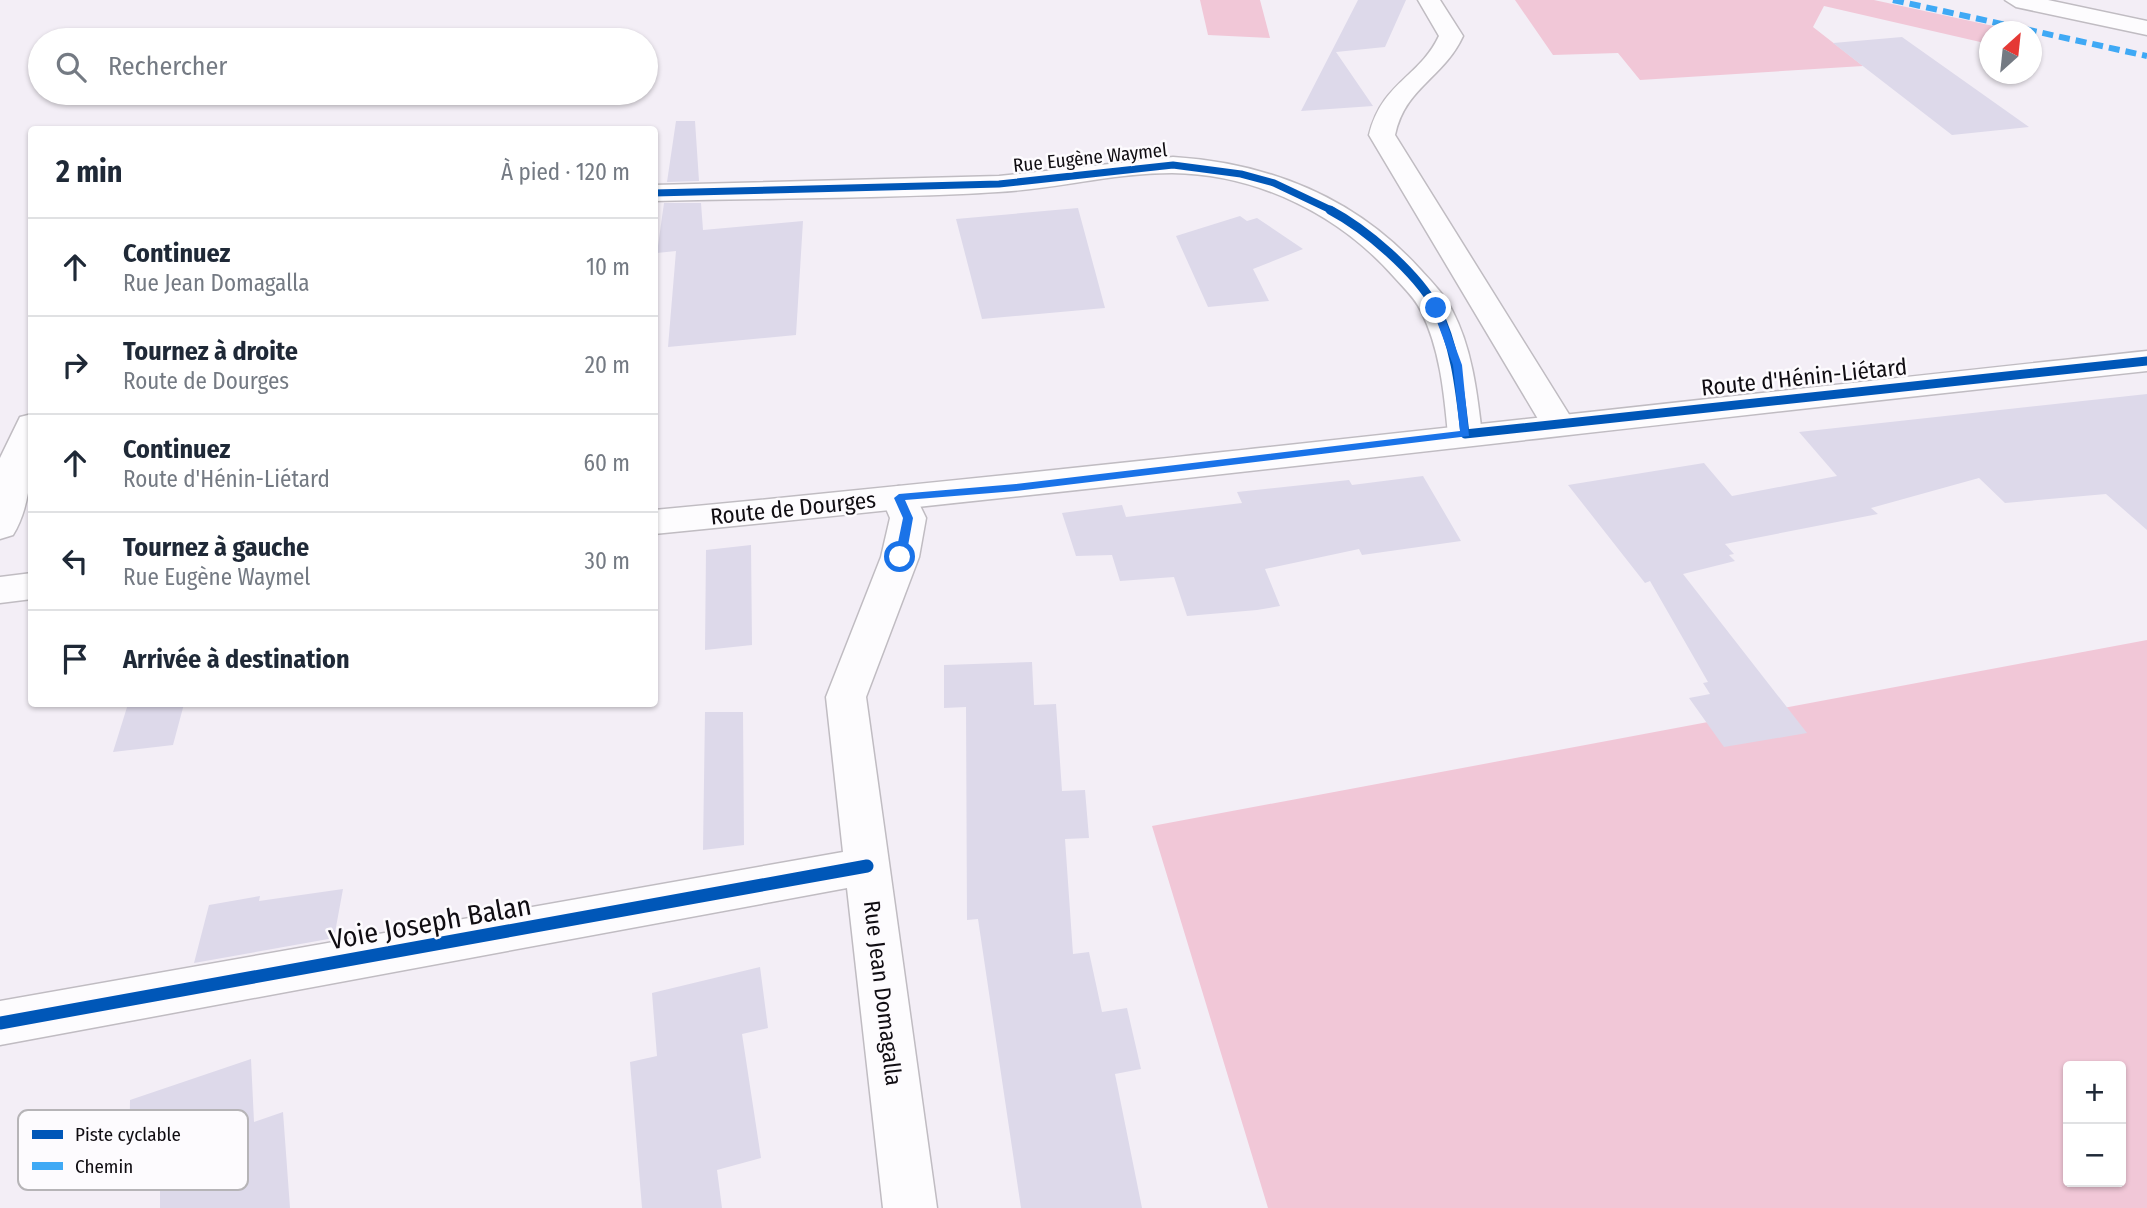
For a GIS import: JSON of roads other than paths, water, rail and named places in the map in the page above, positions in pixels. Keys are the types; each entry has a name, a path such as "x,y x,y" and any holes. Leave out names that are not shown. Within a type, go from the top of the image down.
{"main road":[{"path":"1429,0 1451,36 1447,48 1394,98 1384,114 1382,135 1558,424"},
{"path":"2016,0 2147,28"},
{"name":"Rue Eugène Waymel","path":"658,193 1012,183 1124,167 1175,165 1230,171 1275,183 1324,206 1370,237 1402,266 1436,308 1457,365 1465,434"},
{"name":"Route d'Hénin-Liétard","path":"1016,487 1465,434 2147,361"},
{"path":"0,527 17,459 28,433"},
{"name":"Route de Dourges","path":"658,522 1016,487"},
{"name":"Rue Jean Domagalla","path":"899,498 908,518 900,557 846,697 910,1208"},
{"path":"0,590 28,586"},
{"name":"Voie Joseph Balan","path":"0,1023 867,866"}]}
